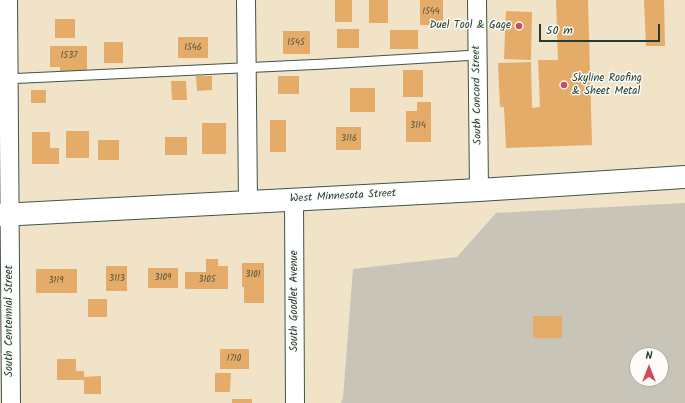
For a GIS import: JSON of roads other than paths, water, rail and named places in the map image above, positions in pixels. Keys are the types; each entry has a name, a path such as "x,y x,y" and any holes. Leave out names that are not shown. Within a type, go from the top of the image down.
{"street":[{"name":"South Centennial Street","path":"8,0 4,79 5,215 11,403"},
{"path":"246,0 248,202"},
{"name":"South Concord Street","path":"477,0 479,190"},
{"name":"West Minnesota Street","path":"5,215 479,190 685,177"},
{"name":"South Goodlet Avenue","path":"294,200 295,403"}],"lane":[{"path":"4,79 246,68 477,55"}],"place":[{"name":"Duel Tool & Gage","path":"519,26"},
{"name":"Skyline Roofing & Sheet Metal","path":"564,85"}]}
